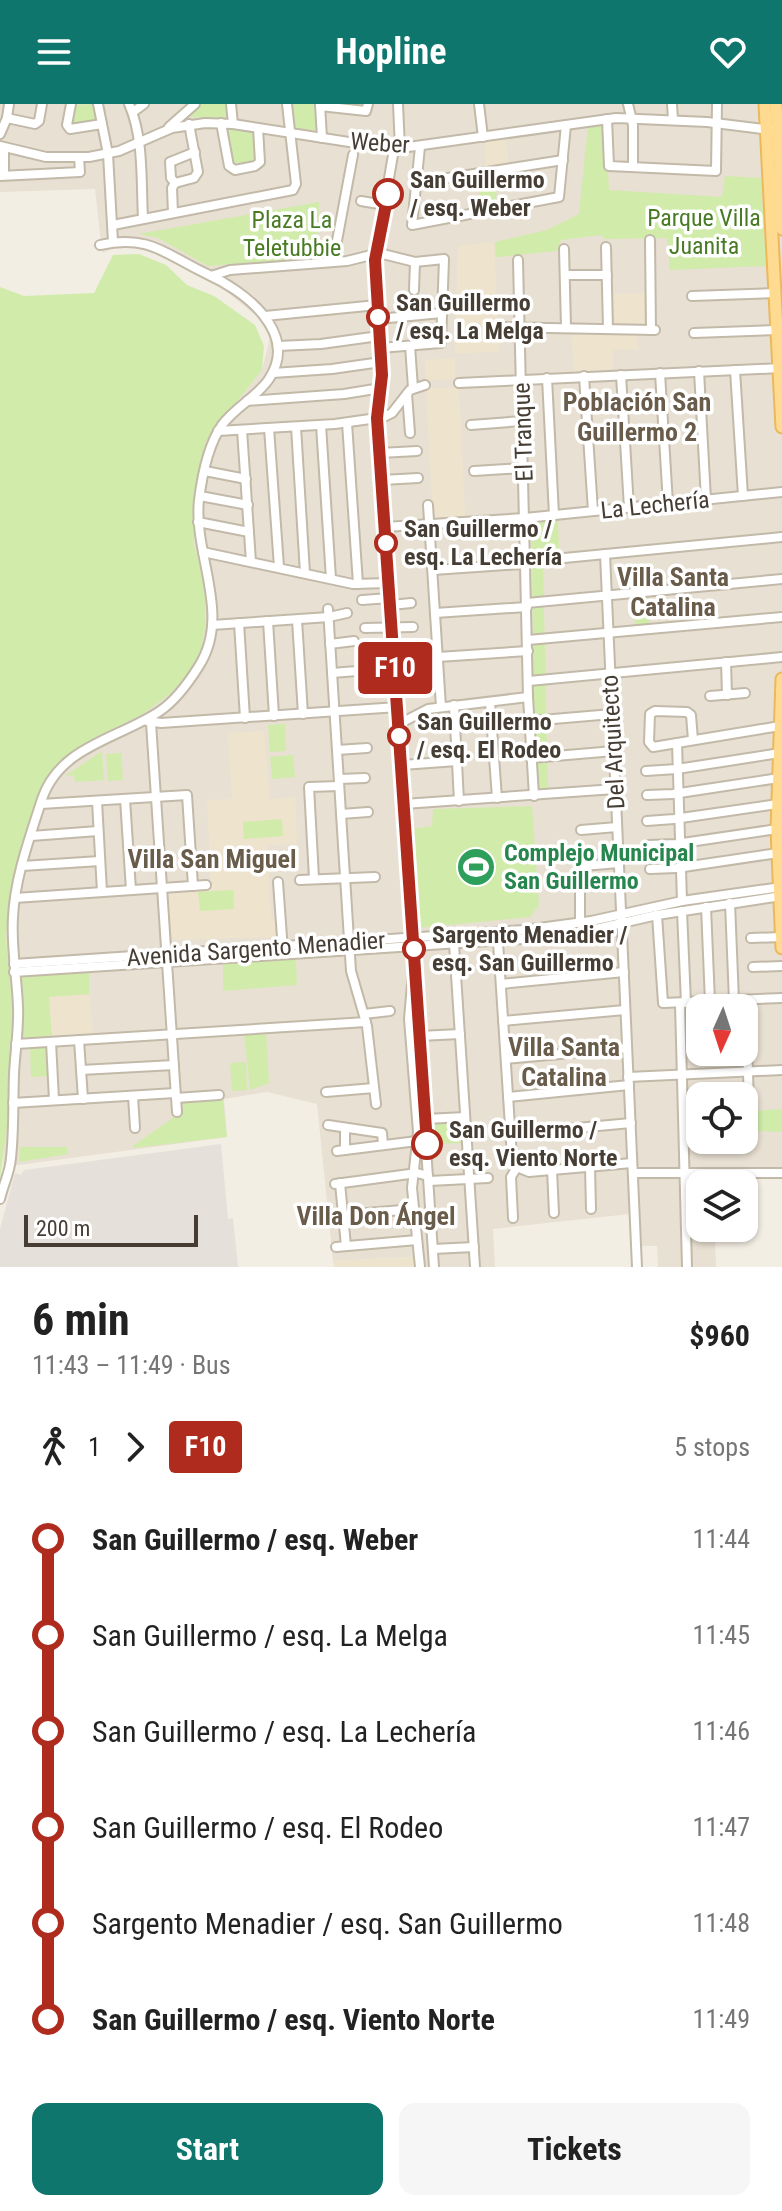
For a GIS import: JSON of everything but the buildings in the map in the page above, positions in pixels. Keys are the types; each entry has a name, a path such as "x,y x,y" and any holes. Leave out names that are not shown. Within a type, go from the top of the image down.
{"main road":[{"path":"765,104 775,131 782,229"},
{"path":"776,104 775,293 782,427"},
{"path":"782,679 777,829 782,948"}],"street":[{"path":"0,134 9,104"},
{"path":"7,118 35,124 39,121 42,104"},
{"path":"71,104 67,125 70,129 102,124"},
{"path":"98,104 108,154 117,241"},
{"path":"143,219 139,143 131,108 144,104"},
{"path":"165,130 195,104"},
{"path":"231,104 233,124"},
{"path":"117,224 295,188 287,104"},
{"path":"398,104 397,149 376,254 381,362 377,418 434,1267"},
{"path":"479,104 483,137"},
{"path":"628,104 633,167"},
{"path":"672,104 673,120"},
{"path":"607,119 609,166 716,171 717,104"},
{"path":"322,138 320,105 368,107"},
{"name":"Weber","path":"2,147 39,157 79,158 108,154 165,130 189,124 221,123 397,149 607,119 718,123 775,131"},
{"path":"221,123 229,166 235,170 260,162 258,128"},
{"path":"173,213 172,188 175,183 198,174 189,124"},
{"path":"420,147 412,225 559,197 566,125"},
{"path":"2,147 2,175 80,172 79,158"},
{"path":"175,183 171,178 170,162 195,152"},
{"path":"333,262 353,155"},
{"path":"416,183 563,160"},
{"path":"361,201 385,205"},
{"path":"497,327 653,330 650,240"},
{"path":"0,1199 11,1163 18,1011 12,930 15,898 41,804 51,780 66,763 84,750 148,721 170,703 194,674 209,645 212,625 210,581 198,522 205,471 218,431 273,373 278,346 265,316 235,288 155,246 117,241 100,245"},
{"path":"606,247 608,328"},
{"path":"564,249 566,327"},
{"path":"211,276 230,270 333,262 381,253 415,262 444,259 441,343 380,348"},
{"name":"El Tranque","path":"518,260 528,697 534,796"},
{"path":"414,290 415,262"},
{"path":"565,275 607,275"},
{"path":"692,296 775,293"},
{"path":"265,316 377,305"},
{"path":"378,319 442,313"},
{"path":"694,333 777,330"},
{"path":"278,346 379,336"},
{"path":"410,346 410,433"},
{"path":"273,373 381,362"},
{"path":"459,383 780,368"},
{"path":"735,370 743,496"},
{"path":"699,371 706,500"},
{"path":"660,373 668,504"},
{"path":"621,375 629,508"},
{"path":"584,376 593,511"},
{"path":"547,378 554,515"},
{"path":"218,431 347,423 377,418 392,413 410,391 425,385"},
{"path":"247,401 381,388"},
{"path":"471,425 522,421"},
{"path":"347,423 358,584"},
{"path":"321,425 331,579"},
{"path":"296,427 305,573"},
{"path":"269,428 279,567"},
{"path":"242,430 251,562"},
{"path":"380,453 417,451"},
{"path":"474,471 524,468"},
{"path":"205,471 246,479"},
{"path":"382,480 418,478"},
{"name":"La Lechería","path":"385,527 525,518 782,492"},
{"path":"200,496 248,505"},
{"path":"428,505 441,707"},
{"path":"198,522 249,532"},
{"path":"433,570 782,537"},
{"path":"203,552 358,584 389,583"},
{"name":"Del Arquitecto","path":"605,554 637,1267"},
{"path":"435,613 782,579"},
{"path":"362,600 411,603"},
{"path":"212,625 297,620 328,613 347,613"},
{"path":"328,613 350,947 353,977 365,1018 376,1104"},
{"path":"528,640 782,617"},
{"path":"297,620 303,714"},
{"path":"268,621 274,716"},
{"path":"239,623 245,718"},
{"path":"365,628 413,627"},
{"path":"330,644 354,641"},
{"path":"438,657 528,651"},
{"path":"371,655 423,657"},
{"path":"529,681 782,657"},
{"path":"726,662 727,695"},
{"path":"332,673 357,671"},
{"path":"374,677 424,681"},
{"path":"710,696 745,693"},
{"path":"399,724 422,712 441,707 528,697"},
{"path":"490,702 497,798"},
{"path":"454,705 459,801"},
{"path":"148,721 245,718 398,707"},
{"path":"693,740 691,715 687,712 655,711 649,716 653,747 780,726"},
{"path":"530,721 612,714"},
{"path":"148,721 163,888 177,1112"},
{"path":"677,743 682,901"},
{"path":"337,750 367,748"},
{"path":"532,758 614,751"},
{"path":"646,771 780,753"},
{"path":"402,765 457,761"},
{"path":"314,878 309,787 365,778"},
{"path":"647,795 779,778"},
{"path":"404,804 615,789"},
{"path":"41,804 187,795 193,886"},
{"path":"125,799 131,890"},
{"path":"97,801 102,892"},
{"path":"647,821 778,804"},
{"path":"341,814 368,812"},
{"path":"581,830 617,827"},
{"path":"649,845 777,829"},
{"path":"31,836 98,831"},
{"path":"650,869 778,853"},
{"path":"22,866 100,861"},
{"path":"580,923 580,869 583,866 619,863"},
{"path":"300,880 375,877"},
{"path":"278,882 283,951"},
{"path":"15,898 206,885"},
{"name":"Avenida Sargento Menadier","path":"414,942 498,942 572,934 682,901 781,891"},
{"name":"Avenida Sargento Menadier","path":"14,968 414,942 657,915 781,891"},
{"path":"728,994 730,903"},
{"path":"706,907 710,994"},
{"path":"682,911 687,1267"},
{"path":"657,915 663,1003 686,1004"},
{"path":"751,938 782,937"},
{"path":"498,942 512,1157 517,1167 529,1172 590,1167 782,1173"},
{"path":"454,944 475,1267"},
{"path":"415,958 409,1019 417,1141 412,1175 420,1267"},
{"path":"753,967 782,966"},
{"path":"501,984 624,972"},
{"path":"758,1001 782,998"},
{"path":"503,1021 625,1010"},
{"path":"16,1044 365,1018 390,1011"},
{"path":"419,1036 460,1034"},
{"path":"79,1040 83,1099"},
{"path":"51,1042 54,1100"},
{"path":"506,1059 627,1048"},
{"path":"81,1070 174,1065"},
{"path":"748,1066 748,1082"},
{"path":"508,1097 682,1075 782,1070"},
{"path":"326,1092 374,1088"},
{"path":"13,1103 219,1095"},
{"path":"133,1096 135,1128"},
{"path":"425,1119 465,1117"},
{"path":"511,1134 631,1123"},
{"path":"328,1125 382,1133 383,1144"},
{"path":"345,1128 341,1151 417,1141"},
{"path":"513,1218 511,1179 517,1167"},
{"path":"590,1167 591,1209"},
{"path":"552,1170 554,1213"},
{"path":"346,1246 338,1184 420,1173 428,1178 488,1178"},
{"path":"343,1215 414,1209"},
{"path":"336,1247 417,1240"},
{"path":"433,1249 474,1247"}],"shaded area":[{"path":"0,104 782,104 782,1169 686,1170 686,1242 715,1242 716,1267 658,1267 657,1246 642,1246 639,1213 493,1229 495,1267 414,1267 413,1257 333,1261 317,1104 267,1092 224,1099 227,1137 19,1165 3,1164 13,1011 6,935 26,832 40,795 56,767 96,737 143,714 201,652 205,582 194,545 196,488 206,441 262,370 270,337 259,318 227,292 152,251 119,246 102,253 95,189 0,192"},
{"path":"505,138 509,165 486,168 485,141"},
{"path":"494,242 499,351 455,354 458,246"},
{"path":"648,293 648,326 611,325 610,294"},
{"path":"571,332 638,335 638,350 613,349 613,369 574,372"},
{"path":"455,358 455,379 426,380 425,360"},
{"path":"459,387 465,518 433,519 426,389"},
{"path":"264,731 270,799 295,797 296,809 297,844 267,845 271,918 275,919 277,937 170,940 166,890 211,886 207,800 232,799 228,733"},
{"path":"89,994 93,1035 52,1038 49,997"},
{"path":"221,1144 228,1219 233,1218 238,1267 0,1267 0,1229 15,1173 21,1175 24,1170"},
{"path":"413,1257 414,1267 334,1267 333,1261"}],"green space":[{"path":"93,104 97,123 71,124 75,105"},
{"path":"201,104 225,104 226,118 190,117"},
{"path":"293,104 315,104 316,130 295,129"},
{"name":"Parque Villa Juanita","path":"606,124 609,190 722,197 725,176 761,178 766,266 670,270 667,238 605,239 601,235 561,240 557,251 496,257 495,242 547,230 579,214 588,126"},
{"path":"229,129 253,132 257,159 254,162 234,163"},
{"path":"497,174 496,205 479,208 479,176"},
{"name":"Plaza La Teletubbie","path":"319,202 318,236 323,257 208,266 158,238 138,234"},
{"path":"139,254 166,265 187,285 214,296 255,325 264,346 262,370 206,441 196,488 194,545 205,582 205,627 201,652 191,670 171,693 143,714 96,737 56,767 40,795 26,832 6,935 13,1011 7,1127 0,1179 0,287 24,296 94,293 113,255"},
{"path":"558,519 559,551 532,554 533,523"},
{"path":"532,562 543,562 548,791 537,792 534,725"},
{"path":"648,596 650,624 635,625 633,597"},
{"path":"285,724 286,751 270,752 268,725"},
{"path":"102,751 104,780 75,782 74,775 65,776"},
{"path":"121,753 123,780 108,781 106,754"},
{"path":"293,755 295,777 272,779 270,757"},
{"name":"Complejo Municipal San Guillermo","path":"532,806 539,905 530,917 419,928 412,829 432,826 433,809"},
{"path":"282,819 283,836 244,839 243,822"},
{"path":"233,890 234,909 200,911 198,892"},
{"path":"296,958 297,985 223,991 223,962"},
{"path":"89,970 89,994 49,997 52,1038 22,1040 22,975"},
{"path":"266,1032 269,1083 250,1090 244,1033"},
{"path":"49,1046 50,1076 31,1077 30,1047"},
{"path":"246,1062 247,1090 232,1091 230,1063"},
{"path":"223,1099 227,1137 134,1148 183,1111 182,1102"},
{"path":"782,1109 782,1132 758,1131 758,1111"},
{"path":"463,1120 464,1143 433,1144 432,1122"},
{"path":"20,1147 67,1147 68,1154 19,1162"}],"bus line":[{"name":"F10","path":"388,194 375,260 382,375 377,418 427,1144"}],"place":[{"name":"San Guillermo / esq. Weber","path":"388,194"},
{"name":"San Guillermo / esq. La Melga","path":"378,317"},
{"name":"San Guillermo / esq. La Lechería","path":"386,543"},
{"name":"San Guillermo / esq. El Rodeo","path":"399,736"},
{"name":"Complejo Municipal San Guillermo","path":"476,867"},
{"name":"Sargento Menadier / esq. San Guillermo","path":"414,949"},
{"name":"San Guillermo / esq. Viento Norte","path":"427,1144"}],"district":[{"name":"Población San Guillermo 2","path":"637,417"},
{"name":"Villa Santa Catalina","path":"673,592"},
{"name":"Villa San Miguel","path":"212,859"},
{"name":"Villa Santa Catalina","path":"564,1062"},
{"name":"Villa Don Ángel","path":"376,1216"}]}
